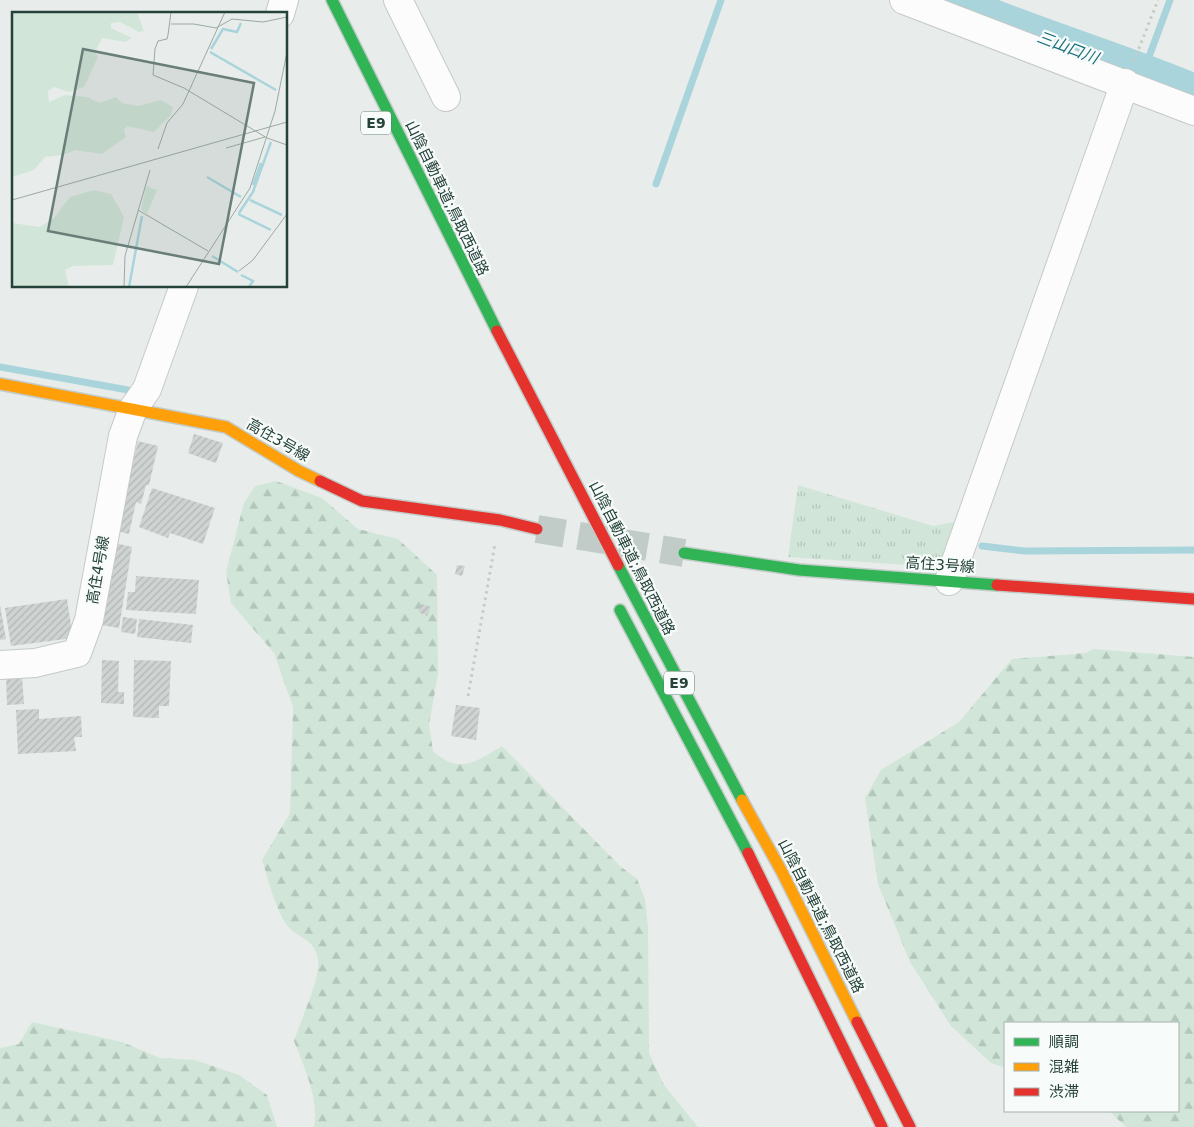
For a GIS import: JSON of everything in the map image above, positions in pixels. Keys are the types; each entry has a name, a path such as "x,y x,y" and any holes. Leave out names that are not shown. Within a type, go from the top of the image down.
{"main road":[{"name":"山陰自動車道;鳥取西道路","path":"332,0 449,238 684,690 782,872 910,1127"},
{"name":"高住3号線","path":"0,384 226,427 300,471 362,502 500,520 537,529"},
{"name":"高住3号線","path":"684,553 799,570 1194,599"},
{"name":"E9","path":"616,601 665,698 762,879 882,1127"}],"street":[{"path":"398,0 446,97"},
{"path":"904,0 1194,111"},
{"path":"950,581 1125,83"},
{"path":"132,409 147,389 183,288"},
{"name":"高住4号線","path":"0,665 35,664 77,653 89,620 123,436 132,409"}],"path":[{"path":"1125,83 1158,0"},
{"path":"468,696 500,520"}],"green space":[{"path":"276,481 322,498 358,529 398,539 437,575 438,674 429,725 433,751 451,763 468,764 502,746 620,866 637,879 645,899 648,927 649,1053 664,1085 698,1127 314,1127 313,1094 294,1041 313,988 318,960 316,952 309,942 290,929 282,917 262,860 290,813 293,707 274,653 231,603 226,572 244,503 255,486"},
{"path":"798,485 933,526 963,520 946,561 938,567 788,557"},
{"path":"1093,649 1194,657 1194,1127 1126,1127 1110,1112 1179,1112 1179,1022 1004,1022 1004,1068 991,1063 951,1026 910,962 878,884 865,798 881,770 959,722 1012,659 1086,653"},
{"path":"32,1022 122,1042 160,1058 195,1060 239,1075 267,1095 277,1127 0,1127 0,1048 19,1044"}],"building":[{"path":"194,434 223,443 216,463 188,453"},
{"path":"138,441 158,446 149,485 146,485 141,504 136,502 129,534 117,531"},
{"path":"152,488 215,508 203,544 170,533 168,538 139,527"},
{"path":"115,543 132,547 119,628 101,625"},
{"path":"457,565 465,566 462,576 455,574"},
{"path":"136,576 199,580 196,614 126,610 128,592 135,592"},
{"path":"67,599 73,638 11,646 5,608"},
{"path":"422,604 431,607 427,616 418,612"},
{"path":"0,605 6,639 0,640"},
{"path":"123,617 137,619 135,634 121,632"},
{"path":"139,619 193,625 191,643 137,637"},
{"path":"102,660 119,661 118,692 124,692 124,704 101,703"},
{"path":"134,660 171,661 169,706 159,706 159,718 133,717"},
{"path":"22,676 24,704 7,705 6,677"},
{"path":"456,705 480,708 476,740 451,736"},
{"path":"39,709 39,719 81,716 82,737 74,737 76,751 18,754 16,710"}],"waterway":[{"path":"656,184 721,0"},
{"name":"三山口川","path":"943,0 1194,95"},
{"path":"1150,54 1170,0"},
{"path":"0,367 128,390"},
{"path":"982,546 1025,551 1194,550"}],"tunnel":[{"path":"537,529 684,553"}],"traffic: fast":[{"path":"332,0 497,331"},
{"path":"684,553 799,570 997,585"},
{"path":"618,565 742,800"},
{"path":"620,610 748,853"}],"traffic: slow":[{"path":"0,384 226,427 299,471 320,481"},
{"path":"742,800 782,872 857,1022"}],"traffic: jam":[{"path":"497,331 618,565"},
{"path":"320,481 362,501 500,520 537,529"},
{"path":"997,585 1194,599"},
{"path":"748,853 882,1127"},
{"path":"857,1022 910,1127"}]}
